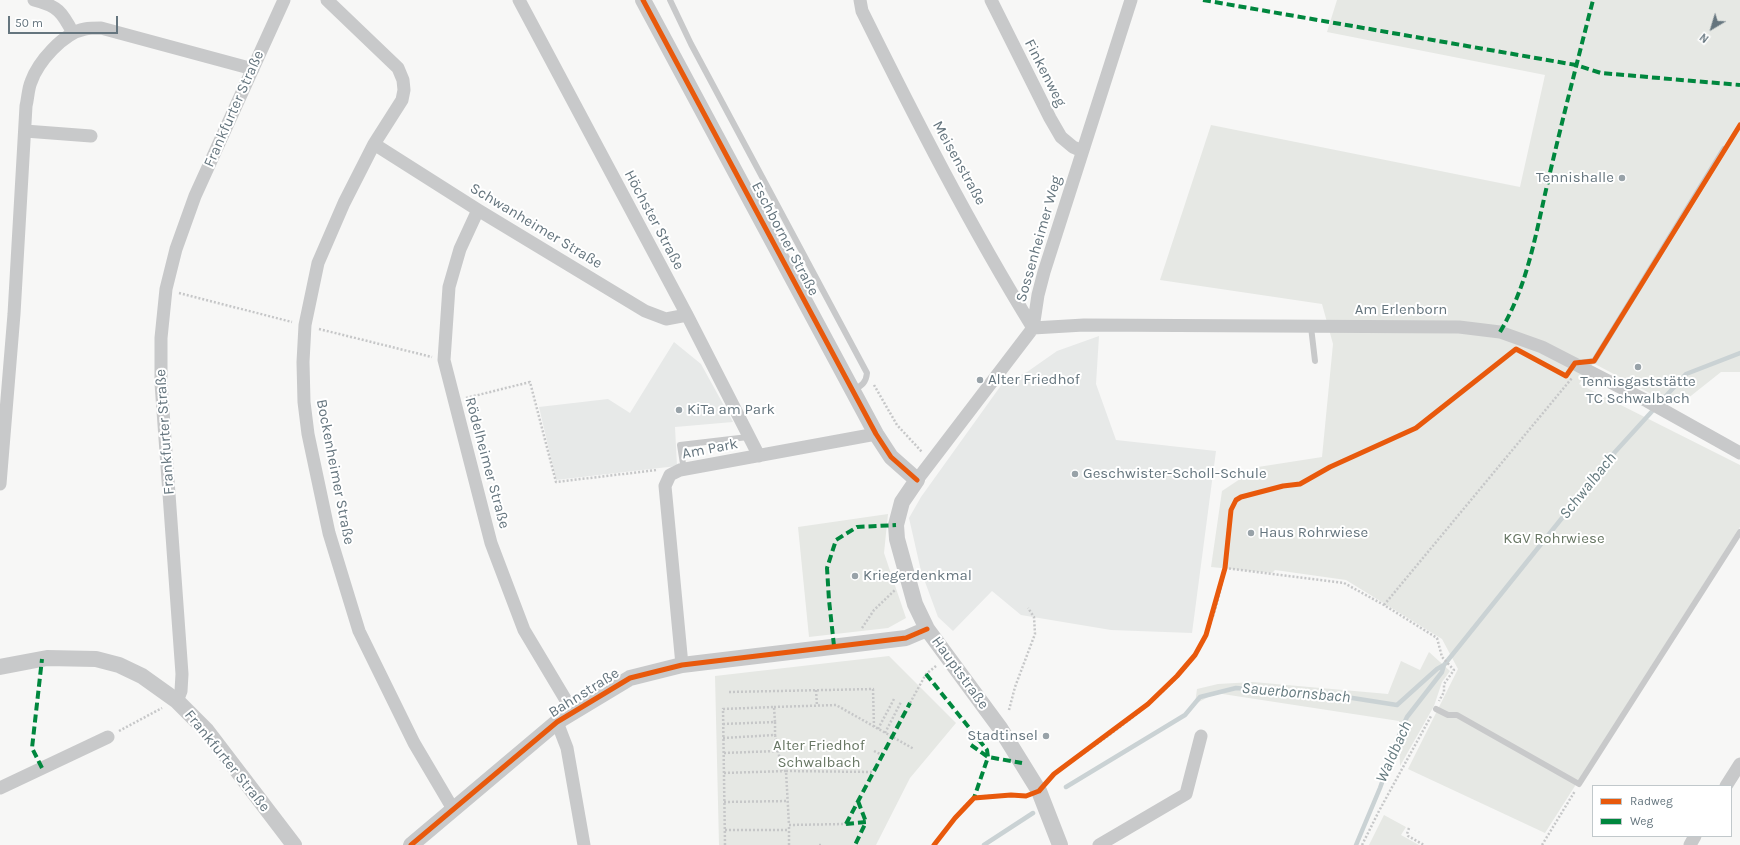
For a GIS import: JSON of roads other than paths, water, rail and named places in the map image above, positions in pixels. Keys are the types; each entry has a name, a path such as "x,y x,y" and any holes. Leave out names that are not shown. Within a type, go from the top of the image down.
{"street":[{"path":"34,0 50,4 59,10 74,33"},
{"name":"Frankfurter Straße","path":"284,0 195,196 176,249 166,289 161,338 161,383 182,674 181,691 177,701 207,731 294,845"},
{"name":"Bockenheimer Straße","path":"326,0 398,68 403,80 404,90 402,100 374,144 344,203 318,262 306,325 302,362 304,402 308,434 329,533 359,631 414,743 453,808"},
{"name":"Höchster Straße","path":"519,0 686,316 758,456"},
{"name":"Eschborner Straße","path":"643,0 876,434 891,457 917,480"},
{"name":"Finkenweg","path":"992,0 1061,138 1073,147 1082,151"},
{"name":"Sossenheimer Weg","path":"917,480 1033,328 1038,294 1131,0"},
{"name":"Meisenstraße","path":"859,4 942,167 1033,328"},
{"path":"0,484 14,314 26,106 31,83 36,71 47,56 74,33 85,29 101,28 253,70"},
{"path":"24,131 91,136"},
{"name":"Schwanheimer Straße","path":"374,144 478,210 645,311 666,319 686,316"},
{"name":"Rödelheimer Straße","path":"478,210 460,249 449,287 444,360 491,543 524,630 573,712"},
{"name":"Am Erlenborn","path":"1033,328 1084,325 1311,327 1459,326 1500,332 1542,347 1647,401 1740,453"},
{"name":"Am Park","path":"682,665 665,486 670,475 684,470 876,434"},
{"name":"Hauptstraße","path":"917,480 902,502 896,525 897,539 915,604 927,629 1000,728 1040,791 1060,845"},
{"name":"Bahnstraße","path":"411,845 453,808 557,722 630,678 682,665 906,638 927,629"},
{"path":"0,667 47,658 96,659 119,665 136,674 177,701"},
{"path":"557,722 567,748 584,845"},
{"path":"1099,845 1186,794 1201,736"},
{"path":"0,788 108,737"},
{"path":"1732,781 1740,764"}],"lane":[{"name":"Eschborner Straße","path":"670,0 691,44 867,373 866,380 863,385 853,390"},
{"path":"1575,364 1594,361 1724,149"},
{"path":"1311,327 1315,361"},
{"path":"684,470 680,445 748,437"},
{"path":"1436,709 1448,715 1456,715 1579,784 1740,532"}],"waterway":[{"name":"Schwalbach","path":"1356,845 1407,717 1442,672 1444,665 1615,452 1686,374 1740,353"},
{"name":"Sauerbornsbach","path":"1066,787 1185,715 1200,697 1236,688 1346,697 1397,705 1437,669 1444,665"},
{"name":"Sauerbornsbach","path":"984,845 1033,813"}],"place":[{"name":"Tennishalle","path":"1622,178"},
{"name":"Tennisgaststätte TC Schwalbach","path":"1638,367"},
{"name":"Alter Friedhof","path":"980,380"},
{"name":"KiTa am Park","path":"679,410"},
{"name":"Geschwister-Scholl-Schule","path":"1075,474"},
{"name":"Haus Rohrwiese","path":"1251,533"},
{"name":"Kriegerdenkmal","path":"855,576"},
{"name":"Stadtinsel","path":"1046,736"}],"park label":[{"name":"KGV Rohrwiese","path":"1554,539"},
{"name":"Alter Friedhof Schwalbach","path":"819,754"}],"water label":[{"name":"Waldbach","path":"1394,752"}]}
